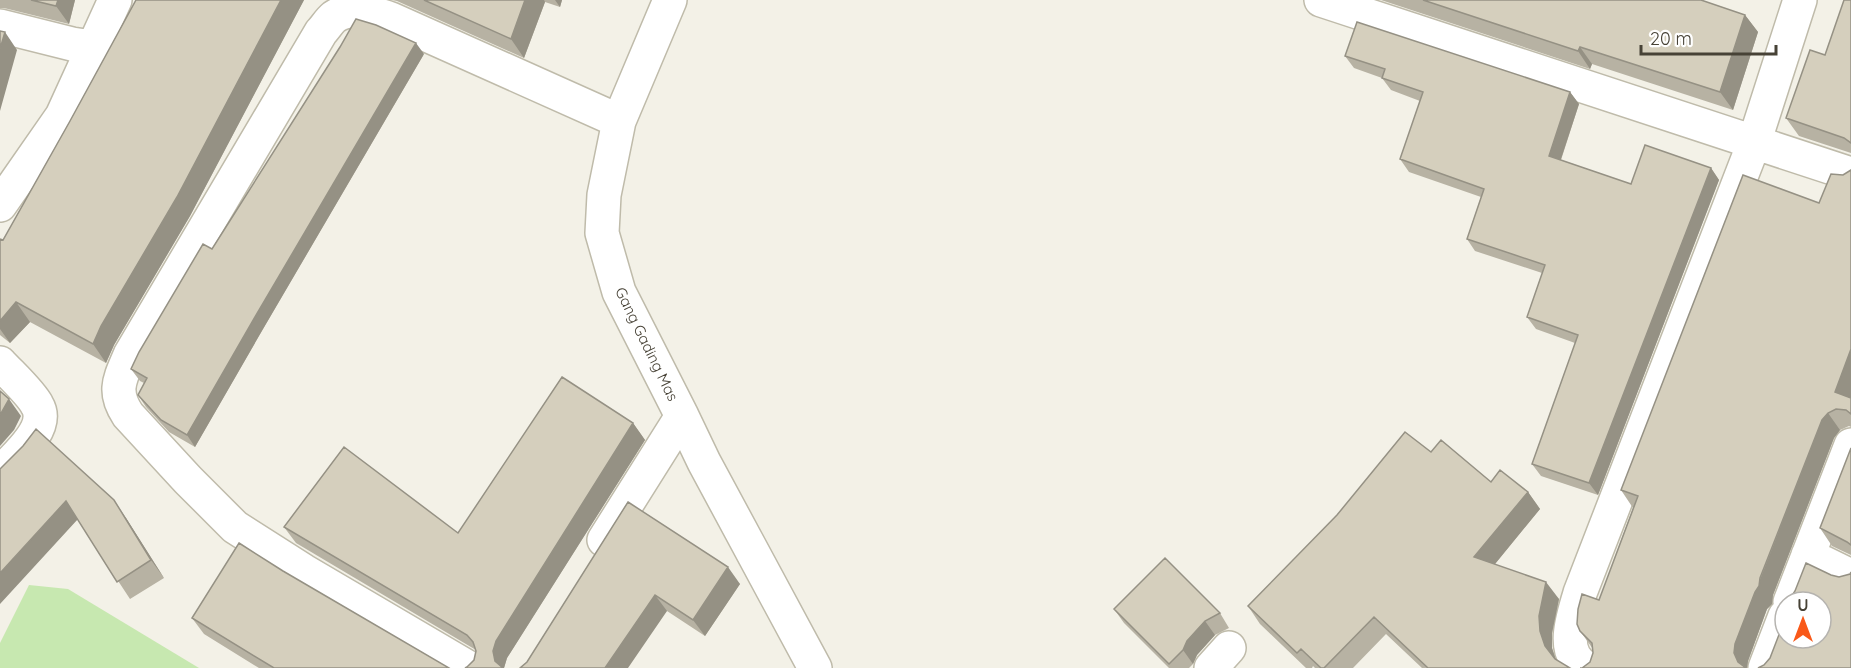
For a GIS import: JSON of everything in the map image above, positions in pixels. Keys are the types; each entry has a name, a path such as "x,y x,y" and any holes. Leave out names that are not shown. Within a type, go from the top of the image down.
{"street":[{"path":"0,205 62,116 115,0"},
{"name":"Gang Gading Mas","path":"670,0 619,121 604,195 602,232 619,292 704,462 815,668"},
{"path":"1321,0 1851,174"},
{"path":"1587,668 1576,659 1570,640 1580,593 1754,142 1800,0"},
{"path":"469,668 304,571 235,527 128,415 118,395 122,374 130,355 309,52 321,32 334,18 347,12 361,11 391,19 619,121"},
{"path":"0,26 92,47"},
{"path":"0,363 37,404 41,419 36,433 0,473"},
{"path":"587,567 682,416"},
{"path":"1795,590 1851,445"},
{"path":"1808,555 1851,576"},
{"path":"1765,668 1773,647"}],"green space":[{"path":"29,585 68,589 199,668 0,668 0,643"}],"building":[{"path":"31,0 58,0 56,6"},
{"path":"136,0 281,0 177,197 101,326 93,344 16,302 0,321 0,239 3,240"},
{"path":"424,0 525,0 511,39"},
{"path":"1423,0 1701,0 1745,15 1720,92 1580,47 1578,51"},
{"path":"1844,0 1851,0 1851,143 1844,138 1786,118 1810,50 1825,55"},
{"path":"356,19 376,25 416,43 187,435 161,420 138,395 147,378 131,369 203,244 212,249"},
{"path":"1357,22 1570,92 1549,156 1631,184 1645,145 1711,168 1589,483 1532,464 1578,335 1527,317 1545,265 1467,239 1484,189 1400,159 1423,92 1382,78 1385,69 1345,56"},
{"path":"0,31 5,32 0,49"},
{"path":"1851,170 1851,349 1835,392 1851,398 1851,414 1846,410 1836,409 1822,420 1735,644 1734,653 1738,662 1746,668 1582,668 1590,662 1593,653 1592,643 1580,631 1577,624 1582,594 1599,600 1638,496 1621,490 1743,175 1819,203 1831,174 1843,175"},
{"path":"562,377 633,423 496,641 493,651 495,661 503,668 465,668 474,660 476,651 467,635 284,527 344,447 458,533"},
{"path":"0,391 9,399 0,415"},
{"path":"36,429 114,500 151,560 117,582 66,501 0,573 0,469"},
{"path":"1405,432 1431,452 1441,440 1491,482 1500,470 1528,492 1474,557 1546,582 1539,616 1540,631 1545,646 1555,659 1570,668 1428,668 1374,617 1324,668 1321,668 1301,649 1297,653 1248,606 1337,515"},
{"path":"1851,448 1851,545 1820,528"},
{"path":"628,502 728,567 693,620 655,595 605,668 520,668 527,662"},
{"path":"239,543 449,668 274,668 192,618"},
{"path":"1165,558 1220,613 1205,621 1169,664 1114,609"},
{"path":"1806,563 1839,577 1851,572 1851,668 1758,668 1770,658 1773,650 1833,650 1833,590 1795,590"}]}
